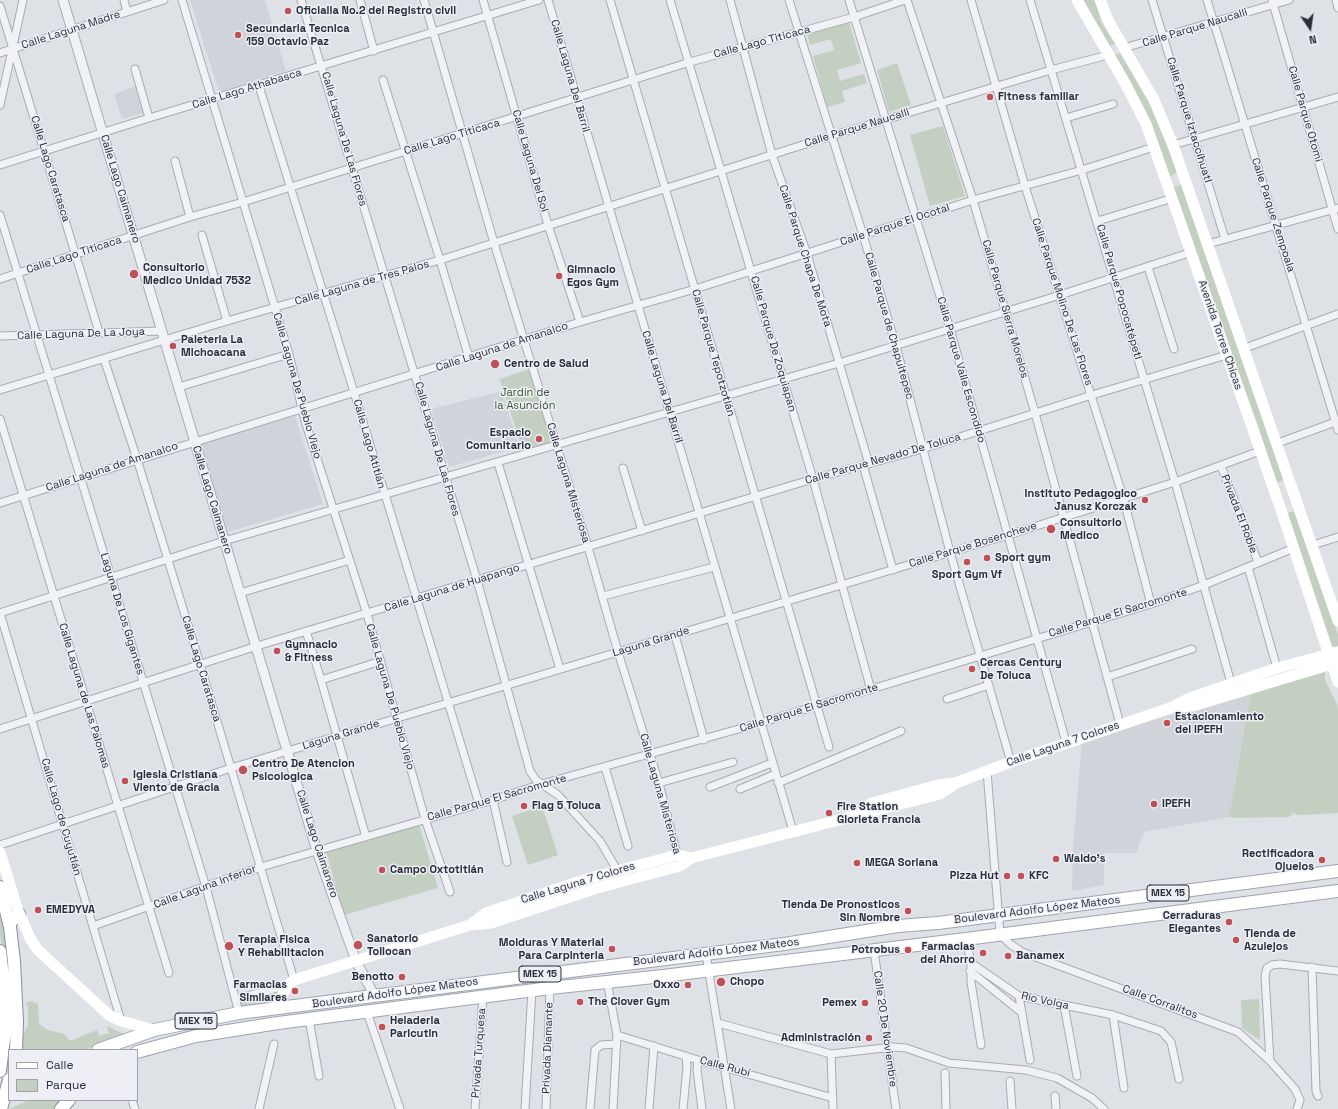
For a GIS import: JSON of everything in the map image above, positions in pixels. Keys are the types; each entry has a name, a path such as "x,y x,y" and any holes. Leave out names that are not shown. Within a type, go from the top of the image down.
{"main road":[{"name":"Avenida Torres Chicas","path":"1077,0 1140,111 1168,183 1226,355 1334,658 1338,682"},
{"name":"Avenida Torres Chicas","path":"1100,0 1109,22 1154,100 1174,145 1338,620"},
{"path":"1108,55 1115,50 1124,48"},
{"path":"1168,183 1179,182 1184,177"},
{"path":"1273,486 1284,486 1290,480"},
{"path":"1280,507 1283,502 1287,500 1298,501"},
{"name":"Calle Laguna 7 Colores","path":"470,925 486,913 564,886 617,870 691,858 940,794 958,782 986,771 1066,742 1170,708 1190,698 1231,683 1277,668 1334,658"},
{"name":"Calle Laguna 7 Colores","path":"1170,708 1193,706 1334,658"},
{"path":"0,852 19,914 31,940 38,950 98,1006 121,1021 154,1030"},
{"name":"Calle Laguna 7 Colores","path":"291,983 470,925 491,923 679,860"},
{"name":"Boulevard Adolfo López Mateos","path":"101,1049 154,1030 239,1013 706,954 855,934 898,926 998,915 1338,871"},
{"path":"0,888 9,924 17,987 16,1049"},
{"name":"Boulevard Adolfo López Mateos","path":"138,1052 196,1036 309,1019 532,990 966,939 1338,891"},
{"path":"9,924 19,914"},
{"path":"0,951 6,1003 6,1023 0,1064"},
{"path":"275,1008 291,983"},
{"path":"1,1109 8,1084"},
{"path":"61,1109 68,1101"}],"street":[{"path":"0,105 23,0"},
{"name":"Calle Lago Caimanero","path":"63,0 317,851 356,961 374,995"},
{"path":"124,0 127,12"},
{"name":"Calle Laguna Madre","path":"0,53 164,0"},
{"name":"Calle Laguna De Pueblo Viejo","path":"182,0 214,99 243,202 289,354 305,421 367,614 425,819 450,892"},
{"name":"Calle Laguna De Las Flores","path":"301,0 384,276 416,374 445,478 477,580 505,686 530,771 536,780 558,795 600,841 617,870"},
{"path":"360,0 374,51"},
{"name":"Calle Laguna Misteriosa","path":"424,0 494,243 659,783 679,860"},
{"name":"Calle Laguna Del Sol","path":"483,0 548,225 580,322"},
{"name":"Calle Lago Athabasca","path":"0,165 102,132 259,86 539,0"},
{"name":"Calle Laguna Del Barril","path":"548,0 793,831"},
{"name":"Calle Parque Tepotzotlán","path":"610,0 664,188 695,289 725,397 829,747"},
{"name":"Calle Parque De Zoquiapan","path":"670,0 690,62 813,480 870,690"},
{"name":"Calle Parque Chapa De Mota","path":"730,0 744,47 772,155 807,254 839,363 893,570"},
{"name":"Calle Parque de Chapultepec","path":"789,0 896,346 950,552 1011,762"},
{"name":"Calle Parque Valle Escondido","path":"849,0 950,329 1066,742"},
{"name":"Calle Lago Titicaca","path":"0,279 190,217 463,134 690,62 854,17 906,0"},
{"name":"Calle Parque Sierra Morelos","path":"906,0 973,200 1064,516 1120,724"},
{"name":"Calle Parque Molino De Las Flores","path":"971,0 1025,186 1123,497 1151,604"},
{"name":"Calle Parque Popocatépetl","path":"1030,0 1098,221 1175,482 1231,683"},
{"name":"Calle Parque Iztaccíhuatl","path":"1152,0 1225,240"},
{"name":"Calle Parque Zempoala","path":"1207,0 1275,225 1308,325 1337,421 1338,430"},
{"name":"Calle Parque Naucalli","path":"1124,48 1214,22 1272,2 1289,0"},
{"path":"1336,0 1338,8"},
{"name":"Calle Parque Otomí","path":"1272,2 1335,209 1338,229"},
{"name":"Calle Lago Caratasca","path":"0,6 99,332"},
{"name":"Calle Parque Naucalli","path":"608,206 830,136 996,86 1108,55"},
{"path":"134,69 148,118"},
{"path":"383,80 440,260 469,358"},
{"name":"Calle Lago Atitlán","path":"259,86 324,293 384,496 418,599 479,804"},
{"path":"1174,145 1338,97"},
{"path":"1066,118 1113,104"},
{"name":"Calle Parque El Ocotal","path":"638,305 807,254 973,200 1082,170 1154,147"},
{"path":"175,161 190,217"},
{"path":"1098,221 1173,198"},
{"name":"Calle Laguna de Tres Palos","path":"0,390 104,359 163,336 275,308 440,260 608,206"},
{"path":"1208,244 1335,209"},
{"name":"Laguna De Los Gigantes","path":"0,215 19,273 110,578 144,683 206,887 239,1013"},
{"path":"202,235 227,321"},
{"path":"0,612 224,542 784,380 1060,295 1192,252"},
{"path":"1148,267 1174,349"},
{"name":"Calle Laguna de Amanalco","path":"0,503 137,459 638,305"},
{"path":"1244,348 1338,314"},
{"name":"Calle Laguna De La Joya","path":"0,336 99,332 163,336"},
{"path":"179,387 289,354"},
{"name":"Calle Parque Nevado De Toluca","path":"699,513 922,449 1092,395 1226,355"},
{"name":"Calle Lago Caratasca","path":"104,359 168,559 261,867 291,983"},
{"name":"Calle Laguna de Las Palomas","path":"0,418 169,973"},
{"path":"1278,444 1337,421"},
{"name":"Calle Parque Bosencheve","path":"729,618 786,600 893,570 1175,482 1260,452"},
{"path":"498,463 530,564 560,669"},
{"name":"Privada El Roble","path":"1221,466 1258,562"},
{"path":"623,468 642,530"},
{"name":"Calle Laguna de Huapango","path":"0,729 257,646 418,599 699,513"},
{"path":"1313,545 1338,537"},
{"name":"Calle Parque El Sacromonte","path":"317,851 493,800 542,784 704,740 1151,604 1204,585 1294,548"},
{"path":"240,593 350,560"},
{"path":"602,596 714,567"},
{"path":"1248,567 1277,668"},
{"name":"Calle Lago de Cuyutlán","path":"0,612 121,1021"},
{"name":"Laguna Grande","path":"0,845 231,768 729,618"},
{"path":"306,632 322,680 366,837"},
{"path":"675,635 704,740"},
{"path":"1107,677 1192,649"},
{"path":"322,680 381,661"},
{"path":"947,699 989,685"},
{"path":"778,783 900,731"},
{"path":"659,783 733,762"},
{"path":"710,787 772,763"},
{"path":"605,767 628,846"},
{"path":"986,771 1000,934"},
{"path":"740,789 776,774"},
{"path":"493,800 507,862"},
{"name":"Calle Laguna Inferior","path":"93,926 261,867 317,851"},
{"name":"Calle Corralitos","path":"1000,934 1010,944 1022,952 1230,1028 1244,1036 1270,1061 1295,1089 1300,1100 1297,1109"},
{"path":"966,939 971,963 970,971 981,1045"},
{"name":"Calle 20 De Noviembre","path":"874,950 896,1109"},
{"path":"706,954 731,1109"},
{"name":"Río Volga","path":"971,963 1019,996 1113,1015 1156,1028 1169,1038 1173,1048 1178,1079"},
{"path":"1270,1061 1266,970 1272,965 1280,964 1338,971"},
{"path":"1312,967 1316,1091 1318,1096"},
{"path":"970,971 1021,1012"},
{"path":"607,982 617,1035 613,1109"},
{"name":"Calle Laguna 7 Colores","path":"236,999 291,983"},
{"name":"Privada Diamante","path":"546,1109 550,988"},
{"path":"524,1109 532,990"},
{"path":"1019,996 1030,1060"},
{"name":"Privada Turquesa","path":"476,1109 482,997"},
{"path":"1064,1005 1077,1076"},
{"path":"367,1012 399,1109"},
{"path":"1113,1015 1124,1088"},
{"path":"309,1019 319,1076"},
{"path":"718,1023 831,1054 888,1048 906,1048 949,1063 1026,1070 1057,1078 1092,1098 1104,1109"},
{"name":"Calle Rubí","path":"617,1035 698,1060 833,1098"},
{"path":"259,1109 274,1044"},
{"path":"590,1109 595,1049 601,1045 616,1044"},
{"path":"648,1109 654,1046"},
{"path":"831,1054 834,1109"},
{"path":"683,1109 687,1067 686,1056"},
{"path":"698,1060 697,1070 702,1109"},
{"path":"945,1073 946,1109"},
{"path":"1010,1081 1012,1109"},
{"path":"1055,1096 1056,1109"}],"shaded area":[{"name":"Secundaria Tecnica 159 Octavio Paz","path":"190,0 265,0 286,71 219,92"},
{"path":"136,86 144,113 122,119 114,94"},
{"path":"502,391 519,447 449,467 431,409"},
{"path":"295,416 323,504 228,532 200,444"},
{"name":"IPEFH","path":"1251,692 1229,817 1144,832 1136,853 1104,853 1104,885 1072,891 1073,846 1082,741"}],"green space":[{"path":"1083,0 1095,0 1101,22 1115,44 1109,46"},
{"path":"849,22 861,63 837,70 840,81 864,74 867,83 842,91 845,102 827,107 813,56 834,50 831,39 810,45 807,34"},
{"path":"1120,53 1150,102 1177,172 1170,177 1142,107 1113,56"},
{"path":"897,63 911,105 889,112 877,70"},
{"path":"943,126 965,196 930,206 910,135"},
{"path":"1182,184 1284,480 1276,483 1258,425 1228,345 1173,188"},
{"name":"Jardín de la Asunción","path":"532,368 549,421 552,443 523,451 500,379"},
{"path":"1294,511 1338,635 1338,647 1332,646 1285,514"},
{"path":"1325,672 1325,680 1337,704 1338,711 1338,813 1297,815 1294,812 1289,817 1229,817 1251,692"},
{"path":"542,806 558,855 528,865 512,816"},
{"name":"Campo Oxtotitlán","path":"419,824 438,888 344,915 326,851"},
{"path":"0,901 12,961 11,1049 8,1049 8,1071 0,1101 0,1087 9,1033 9,988 0,935"},
{"path":"279,991 271,1004 240,1008 240,1001"},
{"path":"1259,999 1260,1040 1242,1028 1241,1000"},
{"path":"30,1001 38,1004 39,1024 48,1030 64,1034 70,1041 97,1030 99,1036 109,1033 107,1026 126,1035 87,1049 21,1049 24,1033 28,1026 28,1006 25,1004"},
{"path":"27,1101 61,1101 55,1109 9,1109"}],"place":[{"name":"Oficialia No.2 del Registro civil","path":"288,11"},
{"name":"Secundaria Tecnica 159 Octavio Paz","path":"238,35"},
{"name":"Fitness familiar","path":"990,97"},
{"name":"Consultorio Medico Unidad 7532","path":"134,274"},
{"name":"Gimnacio Egos Gym","path":"559,276"},
{"name":"Paleteria La Michoacana","path":"173,346"},
{"name":"Centro de Salud","path":"495,364"},
{"name":"Espacio Comunitario","path":"539,439"},
{"name":"Instituto Pedagogico Janusz Korczak","path":"1145,500"},
{"name":"Consultorio Medico","path":"1051,529"},
{"name":"Sport gym","path":"987,558"},
{"name":"Sport Gym Vf","path":"967,562"},
{"name":"Gymnacio & Fitness","path":"277,651"},
{"name":"Cercas Century De Toluca","path":"972,669"},
{"name":"Estacionamiento del IPEFH","path":"1167,723"},
{"name":"Centro De Atencion Psicologica","path":"243,770"},
{"name":"Iglesia Cristiana Viento de Gracia","path":"125,781"},
{"name":"IPEFH","path":"1154,804"},
{"name":"Flag 5 Toluca","path":"524,806"},
{"name":"Fire Station Glorieta Francia","path":"829,813"},
{"name":"Waldo's","path":"1056,859"},
{"name":"Rectificadora Ojuelos","path":"1322,860"},
{"name":"MEGA Soriana","path":"857,863"},
{"name":"Campo Oxtotitlán","path":"382,870"},
{"name":"Pizza Hut","path":"1007,876"},
{"name":"KFC","path":"1021,876"},
{"name":"EMEDYVA","path":"38,910"},
{"name":"Tienda De Pronosticos Sin Nombre","path":"908,911"},
{"name":"Cerraduras Elegantes","path":"1229,922"},
{"name":"Tienda de Azulejos","path":"1236,940"},
{"name":"Sanatorio Tollocan","path":"358,945"},
{"name":"Terapia Fisica Y Rehabilitacion","path":"229,946"},
{"name":"Molduras Y Material Para Carpinteria","path":"612,949"},
{"name":"Potrobus","path":"908,950"},
{"name":"Farmacias del Ahorro","path":"983,953"},
{"name":"Banamex","path":"1008,956"},
{"name":"Benotto","path":"402,977"},
{"name":"Chopo","path":"721,982"},
{"name":"Oxxo","path":"688,985"},
{"name":"Farmacias Similares","path":"295,991"},
{"name":"The Clover Gym","path":"580,1002"},
{"name":"Pemex","path":"865,1003"},
{"name":"Heladeria Paricutin","path":"382,1027"},
{"name":"Administración","path":"869,1038"}]}
